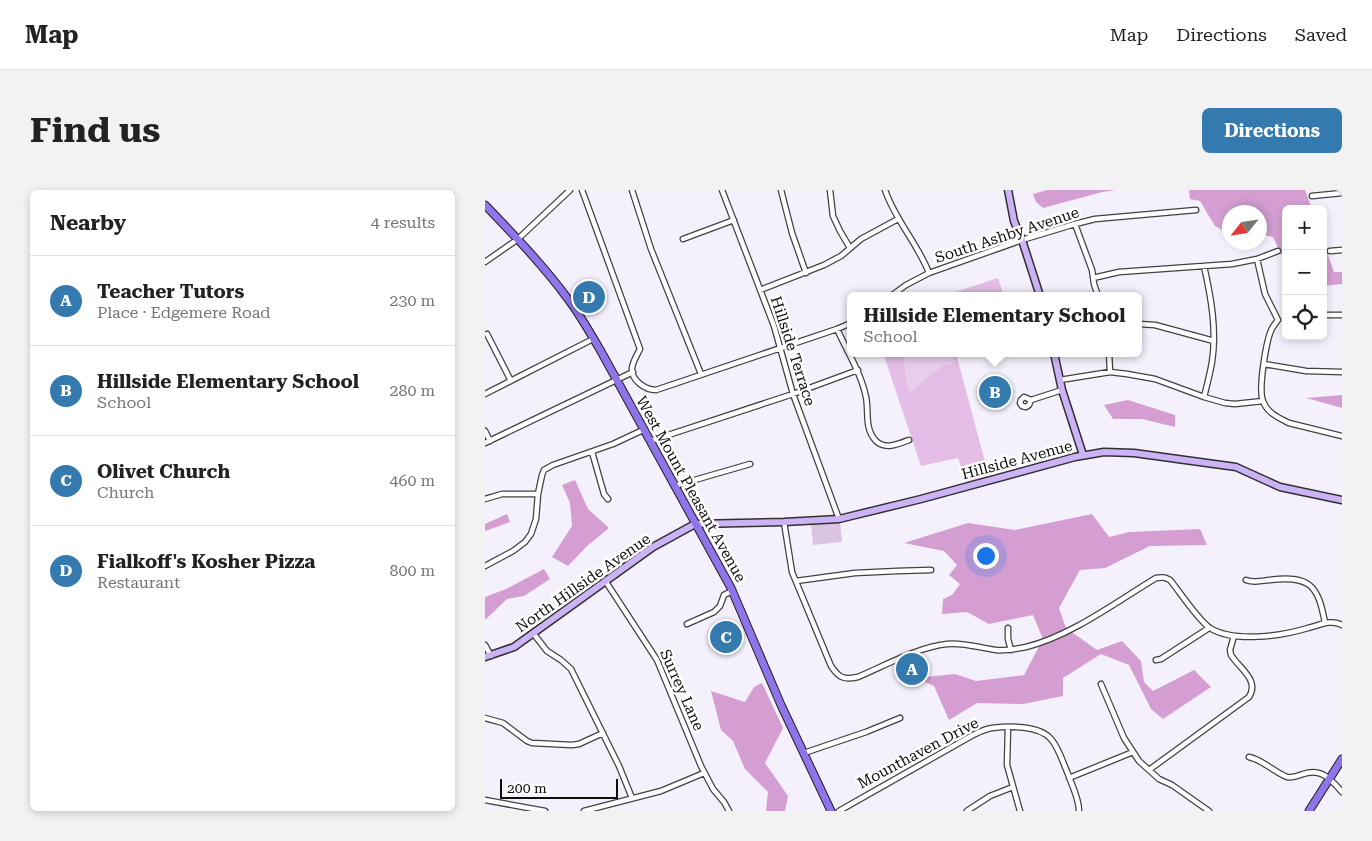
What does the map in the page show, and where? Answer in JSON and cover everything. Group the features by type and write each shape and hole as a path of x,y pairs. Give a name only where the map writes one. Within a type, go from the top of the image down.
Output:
{"main road":[{"name":"West Mount Pleasant Avenue","path":"485,206 517,239 569,300 617,380 732,591 831,811"},
{"path":"1310,810 1342,759"}],"street":[{"path":"485,262 535,224 570,190"},
{"path":"581,190 640,349 632,366 633,372 639,383 648,389 656,390 847,324"},
{"path":"632,190 651,250 701,374"},
{"name":"Hillside Terrace","path":"722,190 774,326 793,394 839,519"},
{"path":"781,190 792,233 806,273"},
{"path":"830,190 833,216 850,248"},
{"path":"885,190 891,208 924,260 929,273"},
{"path":"1008,190 1014,222 1022,240 1039,292"},
{"path":"1312,196 1342,193"},
{"name":"South Ashby Avenue","path":"896,292 929,273 1022,240 1075,224 1095,219 1196,210"},
{"path":"760,290 806,273 841,256 861,239 898,219"},
{"path":"683,238 734,220"},
{"path":"1075,224 1092,270 1096,292"},
{"path":"1330,251 1342,250"},
{"path":"1093,278 1119,272 1232,264 1257,259 1278,251"},
{"path":"1257,259 1265,294 1278,320"},
{"path":"1204,266 1214,325 1212,364 1204,397"},
{"path":"1327,315 1342,315"},
{"path":"1282,319 1274,325 1270,334 1261,386 1263,401 1270,412 1289,423 1342,436"},
{"path":"1142,324 1155,325 1214,341"},
{"path":"837,329 847,349"},
{"path":"487,334 511,381"},
{"path":"485,394 593,339"},
{"path":"851,357 858,370 867,398 869,429 875,440 891,446 909,440"},
{"path":"1055,357 1062,390 1083,455"},
{"path":"1109,357 1110,372"},
{"path":"1265,364 1306,371 1342,372"},
{"path":"650,441 793,394 858,370"},
{"path":"485,431 487,442 633,372"},
{"path":"1060,380 1110,372 1155,379 1204,397 1235,404 1263,401"},
{"path":"1031,400 1062,390"},
{"path":"485,566 513,551 525,542 531,534 536,519 542,475 548,468 613,444 643,430"},
{"path":"592,452 604,494 608,499"},
{"name":"Hillside Avenue","path":"695,524 839,519 914,501 1083,455 1104,452 1119,452 1235,467 1280,487 1342,500"},
{"path":"674,486 749,464"},
{"path":"485,499 502,494 538,494"},
{"path":"784,522 795,582 831,666 836,674 842,678 858,677 931,647 948,644 994,650 1011,650 1045,641 1073,629 1160,577 1169,580 1209,628 1234,636 1252,638 1299,631 1325,623 1336,622 1342,625"},
{"name":"North Hillside Avenue","path":"488,657 515,647 653,547 695,524"},
{"path":"795,582 855,573 931,570"},
{"path":"1246,580 1254,582 1290,578 1305,582 1319,598 1325,623"},
{"name":"Surrey Lane","path":"607,582 657,660 705,773 713,789 729,811"},
{"path":"687,624 714,612 720,606 724,595 732,591"},
{"path":"1007,628 1011,650"},
{"path":"1156,660 1161,659 1209,628"},
{"path":"533,633 547,651 571,669 619,766 632,798"},
{"path":"1149,770 1249,697 1253,689 1251,681 1231,655 1230,650 1234,636"},
{"path":"485,645 488,657"},
{"path":"1101,684 1124,738 1133,752 1159,779 1172,785 1209,811"},
{"path":"485,718 503,723 532,743 572,745 579,744 603,733"},
{"path":"804,753 866,732 900,718"},
{"path":"1007,727 1006,758 1021,811"},
{"name":"Mounthaven Drive","path":"839,811 973,735 990,728 1007,727 1034,729 1049,737 1057,747 1078,800 1079,811"},
{"path":"1069,778 1133,752"},
{"path":"1249,757 1256,758 1287,776 1296,777 1315,771 1329,778 1342,792"},
{"path":"584,811 661,791 705,773"},
{"path":"967,811 990,796 1013,787"},
{"path":"485,800 545,811"}],"shaded area":[{"path":"1047,190 1116,190 1043,208 1036,202 1033,194"},
{"path":"1189,190 1305,190 1311,205 1282,205 1282,256 1273,237 1267,236 1267,205 1222,205 1222,230 1215,226 1200,201 1190,199"},
{"path":"1327,252 1334,272 1342,272 1342,284 1327,286"},
{"path":"998,278 1003,292 955,292"},
{"path":"884,357 957,357 989,477 967,484 958,458 921,466"},
{"path":"904,357 951,357 955,361 949,366 945,364 910,392 905,378"},
{"path":"1342,395 1342,408 1306,398"},
{"path":"1128,400 1175,415 1175,427 1142,419 1113,419 1104,405"},
{"path":"575,480 588,509 609,528 587,546 568,566 552,557 572,526 570,503 562,485"},
{"path":"507,514 510,522 485,531 485,524"},
{"path":"1092,514 1109,537 1129,532 1200,529 1207,545 1150,546 1105,568 1080,570 1059,608 1066,628 1097,650 1122,641 1141,661 1144,682 1153,691 1194,670 1211,687 1163,719 1151,709 1129,665 1101,654 1063,678 1063,696 1023,704 977,703 949,720 934,686 916,678 955,674 976,681 1024,675 1043,639 1033,615 989,624 967,612 942,614 943,599 952,595 960,584 949,575 957,565 944,551 904,543 968,523 1015,530"},
{"path":"840,522 842,542 813,545 811,524"},
{"path":"544,569 550,579 524,596 507,599 485,620 485,597 506,589"},
{"path":"762,683 783,728 765,763 788,796 785,811 766,811 768,792 745,769 733,741 721,730 711,691 745,702 754,687"}],"place":[{"name":"Fialkoff's Kosher Pizza","path":"589,297"},
{"name":"Hillside Elementary School","path":"995,392"},
{"name":"Olivet Church","path":"726,637"},
{"name":"Teacher Tutors","path":"912,669"}]}
